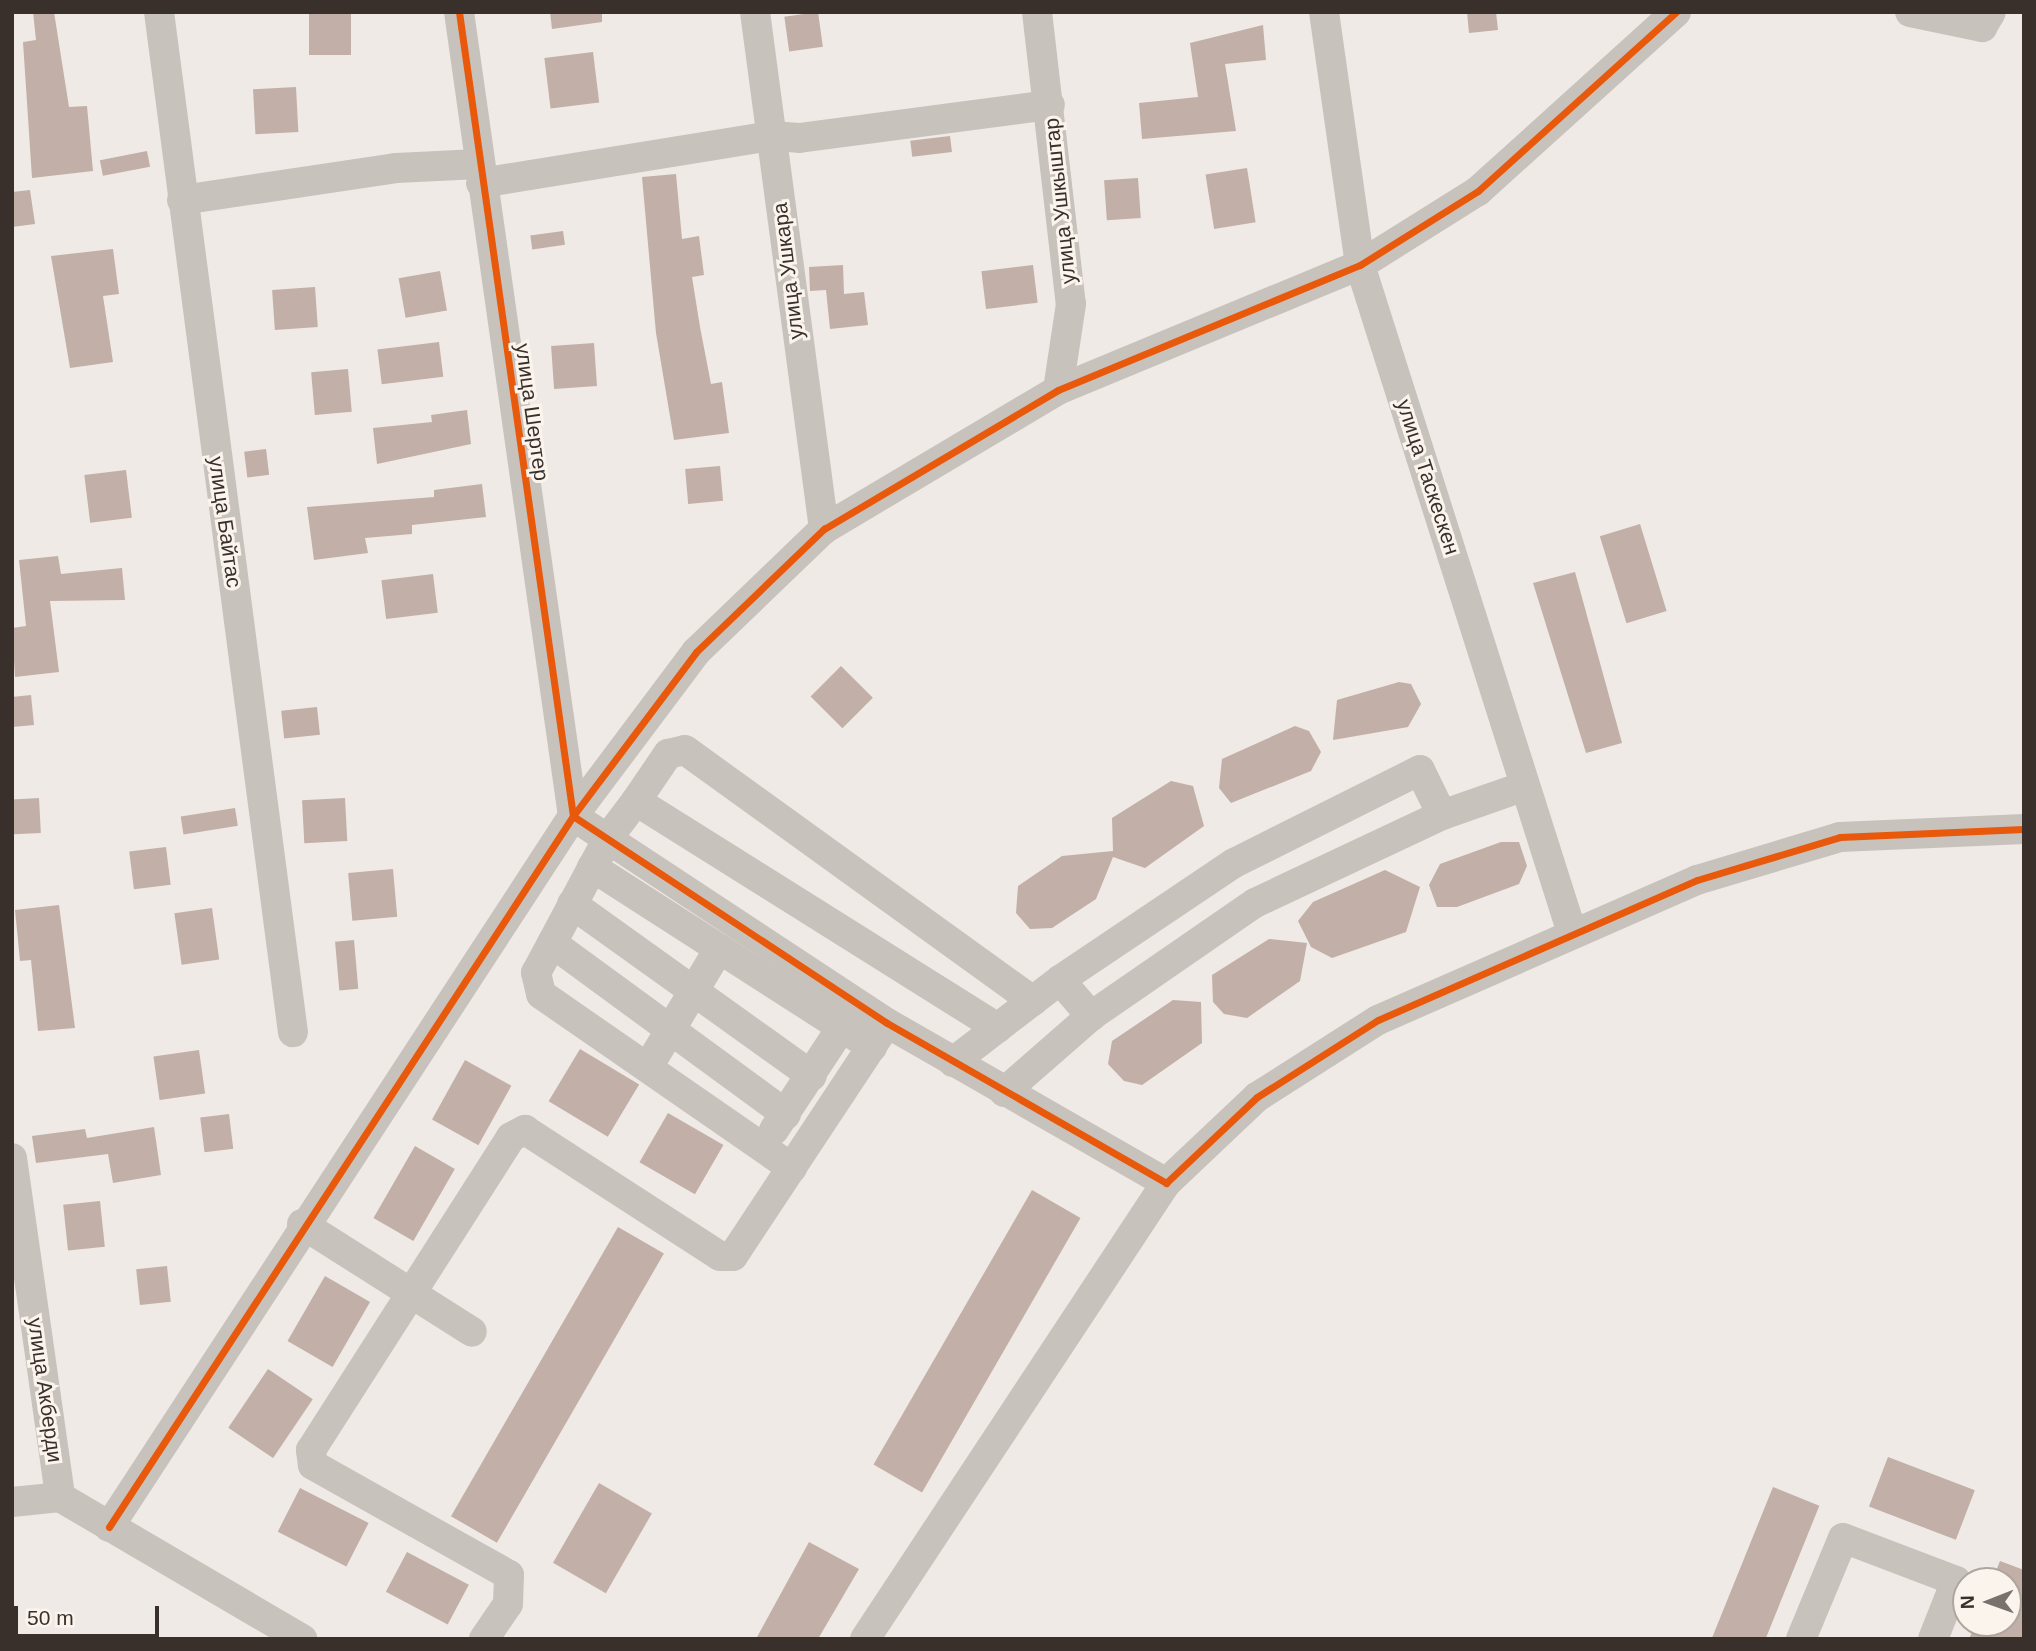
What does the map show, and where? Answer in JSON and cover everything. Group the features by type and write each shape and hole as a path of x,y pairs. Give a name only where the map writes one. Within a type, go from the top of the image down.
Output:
{"street":[{"name":"улица Байтас","path":"159,12 293,1031"},
{"name":"улица Шертер","path":"459,12 573,816"},
{"name":"улица Ушкара","path":"755,12 824,529"},
{"name":"улица Ушкыштар","path":"1037,12 1050,105 1071,304 1058,390"},
{"name":"улица Таскескен","path":"1324,12 1360,265 1499,696 1522,787 1572,933"},
{"path":"110,1527 302,1224 573,816 696,653 824,529 1058,390 1360,265 1478,191 1676,12"},
{"path":"1910,12 1982,27 1991,12"},
{"path":"182,200 396,168 480,174 772,136 799,138 1050,105"},
{"path":"792,1168 541,995 536,973 572,904 608,838 668,754 685,750 1033,1000"},
{"path":"953,1062 1060,980 1234,863 1420,770 1442,815"},
{"path":"1004,1092 1091,1016 1255,903 1442,815 1522,787"},
{"path":"636,801 998,1028"},
{"path":"573,816 608,838 880,1035"},
{"path":"865,1639 1166,1183 1257,1097 1378,1020 1697,880 1840,837 2024,829"},
{"path":"1234,863 1255,903"},
{"path":"592,867 840,1030 880,1035 953,1062 1166,1183"},
{"path":"572,904 812,1076"},
{"path":"552,943 786,1114"},
{"path":"648,1067 719,949"},
{"path":"1060,980 1091,1016"},
{"path":"761,1147 812,1076 840,1030"},
{"path":"484,1639 508,1604 509,1575 313,1465 311,1450 511,1137 525,1130 720,1256 733,1256 880,1035"},
{"name":"улица Акберди","path":"12,1158 60,1497"},
{"path":"302,1224 410,1297 472,1332"},
{"path":"12,1502 60,1497 302,1639"},
{"path":"1801,1639 1843,1538 1956,1581 1933,1639"}],"building":[{"path":"33,12 54,12 69,107 87,106 93,171 32,178 23,42 36,40"},
{"path":"309,12 351,12 351,55 309,55"},
{"path":"550,12 602,12 602,22 552,29"},
{"path":"818,12 823,47 789,51 784,17"},
{"path":"1467,12 1496,12 1498,30 1469,33"},
{"path":"1263,25 1266,60 1225,64 1236,131 1142,139 1139,103 1198,97 1190,43"},
{"path":"593,52 599,103 551,109 544,58"},
{"path":"296,87 298,132 255,134 253,89"},
{"path":"950,136 952,152 912,157 910,141"},
{"path":"147,151 150,167 103,176 100,160"},
{"path":"1247,168 1256,222 1214,229 1206,175"},
{"path":"676,174 682,239 699,236 704,275 692,277 711,384 722,382 729,433 674,440 656,333 642,177"},
{"path":"1138,178 1141,218 1107,220 1104,180"},
{"path":"30,190 35,224 12,227 12,192"},
{"path":"563,231 565,245 532,249 530,236"},
{"path":"113,249 119,294 103,296 113,362 70,368 51,256"},
{"path":"843,265 844,294 864,292 868,325 830,329 826,290 810,291 809,267"},
{"path":"1033,265 1038,303 986,309 981,271"},
{"path":"440,271 447,310 406,318 399,278"},
{"path":"315,287 318,327 275,330 272,290"},
{"path":"439,342 443,377 382,384 377,350"},
{"path":"594,343 597,386 554,389 551,346"},
{"path":"348,369 352,412 315,415 311,372"},
{"path":"467,410 471,444 377,464 373,428 432,422 431,415"},
{"path":"266,449 269,475 247,477 244,452"},
{"path":"720,466 723,501 688,504 685,469"},
{"path":"126,470 132,518 90,523 84,475"},
{"path":"482,484 486,517 412,525 412,534 365,538 368,553 314,560 307,507 434,497 434,490"},
{"path":"1640,524 1667,611 1626,623 1600,536"},
{"path":"58,556 61,574 122,568 125,600 50,601 59,672 15,677 12,628 26,626 19,560"},
{"path":"1575,572 1622,743 1586,753 1533,583"},
{"path":"433,574 438,613 386,619 381,580"},
{"path":"841,666 873,698 842,728 811,696"},
{"path":"1399,682 1411,684 1421,704 1408,727 1333,740 1337,700"},
{"path":"31,695 34,725 12,727 12,697"},
{"path":"317,707 320,735 284,739 281,711"},
{"path":"1295,726 1309,731 1321,752 1311,771 1231,803 1219,788 1222,759"},
{"path":"1171,781 1193,786 1204,826 1145,868 1113,857 1096,899 1052,928 1030,929 1016,913 1018,886 1062,856 1113,851 1112,818"},
{"path":"39,798 41,833 14,834 12,799"},
{"path":"345,798 347,841 304,843 302,800"},
{"path":"235,808 238,826 183,834 181,817"},
{"path":"1501,842 1519,842 1527,866 1519,884 1457,907 1437,907 1429,885 1440,864"},
{"path":"166,847 171,885 134,889 129,852"},
{"path":"393,869 397,917 352,921 348,873"},
{"path":"1385,870 1420,887 1406,932 1332,958 1311,947 1298,921 1313,902"},
{"path":"59,905 75,1028 38,1031 31,960 20,961 15,910"},
{"path":"212,908 219,959 182,965 174,913"},
{"path":"1269,939 1307,943 1300,981 1247,1018 1224,1014 1213,1002 1212,975"},
{"path":"354,940 358,989 339,990 335,942"},
{"path":"1173,1000 1201,1002 1202,1043 1142,1085 1124,1081 1108,1064 1112,1041"},
{"path":"580,1049 639,1085 608,1137 549,1101"},
{"path":"199,1050 205,1094 160,1100 153,1056"},
{"path":"465,1060 511,1086 478,1145 432,1119"},
{"path":"668,1113 723,1145 695,1194 640,1162"},
{"path":"229,1114 233,1149 204,1152 200,1118"},
{"path":"154,1127 161,1175 113,1183 108,1154 36,1163 32,1136 85,1129 87,1138"},
{"path":"415,1146 455,1169 413,1241 373,1218"},
{"path":"1032,1190 1080,1218 922,1493 874,1465"},
{"path":"100,1201 105,1247 68,1251 63,1205"},
{"path":"618,1227 664,1254 497,1543 451,1516"},
{"path":"167,1266 171,1302 140,1305 136,1269"},
{"path":"325,1276 370,1302 333,1367 288,1341"},
{"path":"268,1369 313,1399 273,1458 228,1428"},
{"path":"1888,1457 1975,1490 1956,1540 1869,1506"},
{"path":"599,1483 652,1514 606,1593 553,1563"},
{"path":"1773,1487 1819,1506 1766,1639 1712,1639"},
{"path":"300,1488 369,1523 346,1567 278,1532"},
{"path":"809,1542 859,1569 818,1639 756,1639"},
{"path":"407,1552 469,1585 448,1625 386,1592"},
{"path":"2000,1561 2016,1567 1998,1567"},
{"path":"2022,1569 2024,1570 2024,1639 1969,1639 2022,1637"}],"cycle path":[{"path":"459,12 573,816 887,1023 1166,1183 1257,1097 1378,1020 1697,880 1840,837 2024,829"},
{"path":"109,1527 573,816 696,652 824,529 1058,390 1360,265 1478,191 1676,12"}]}
